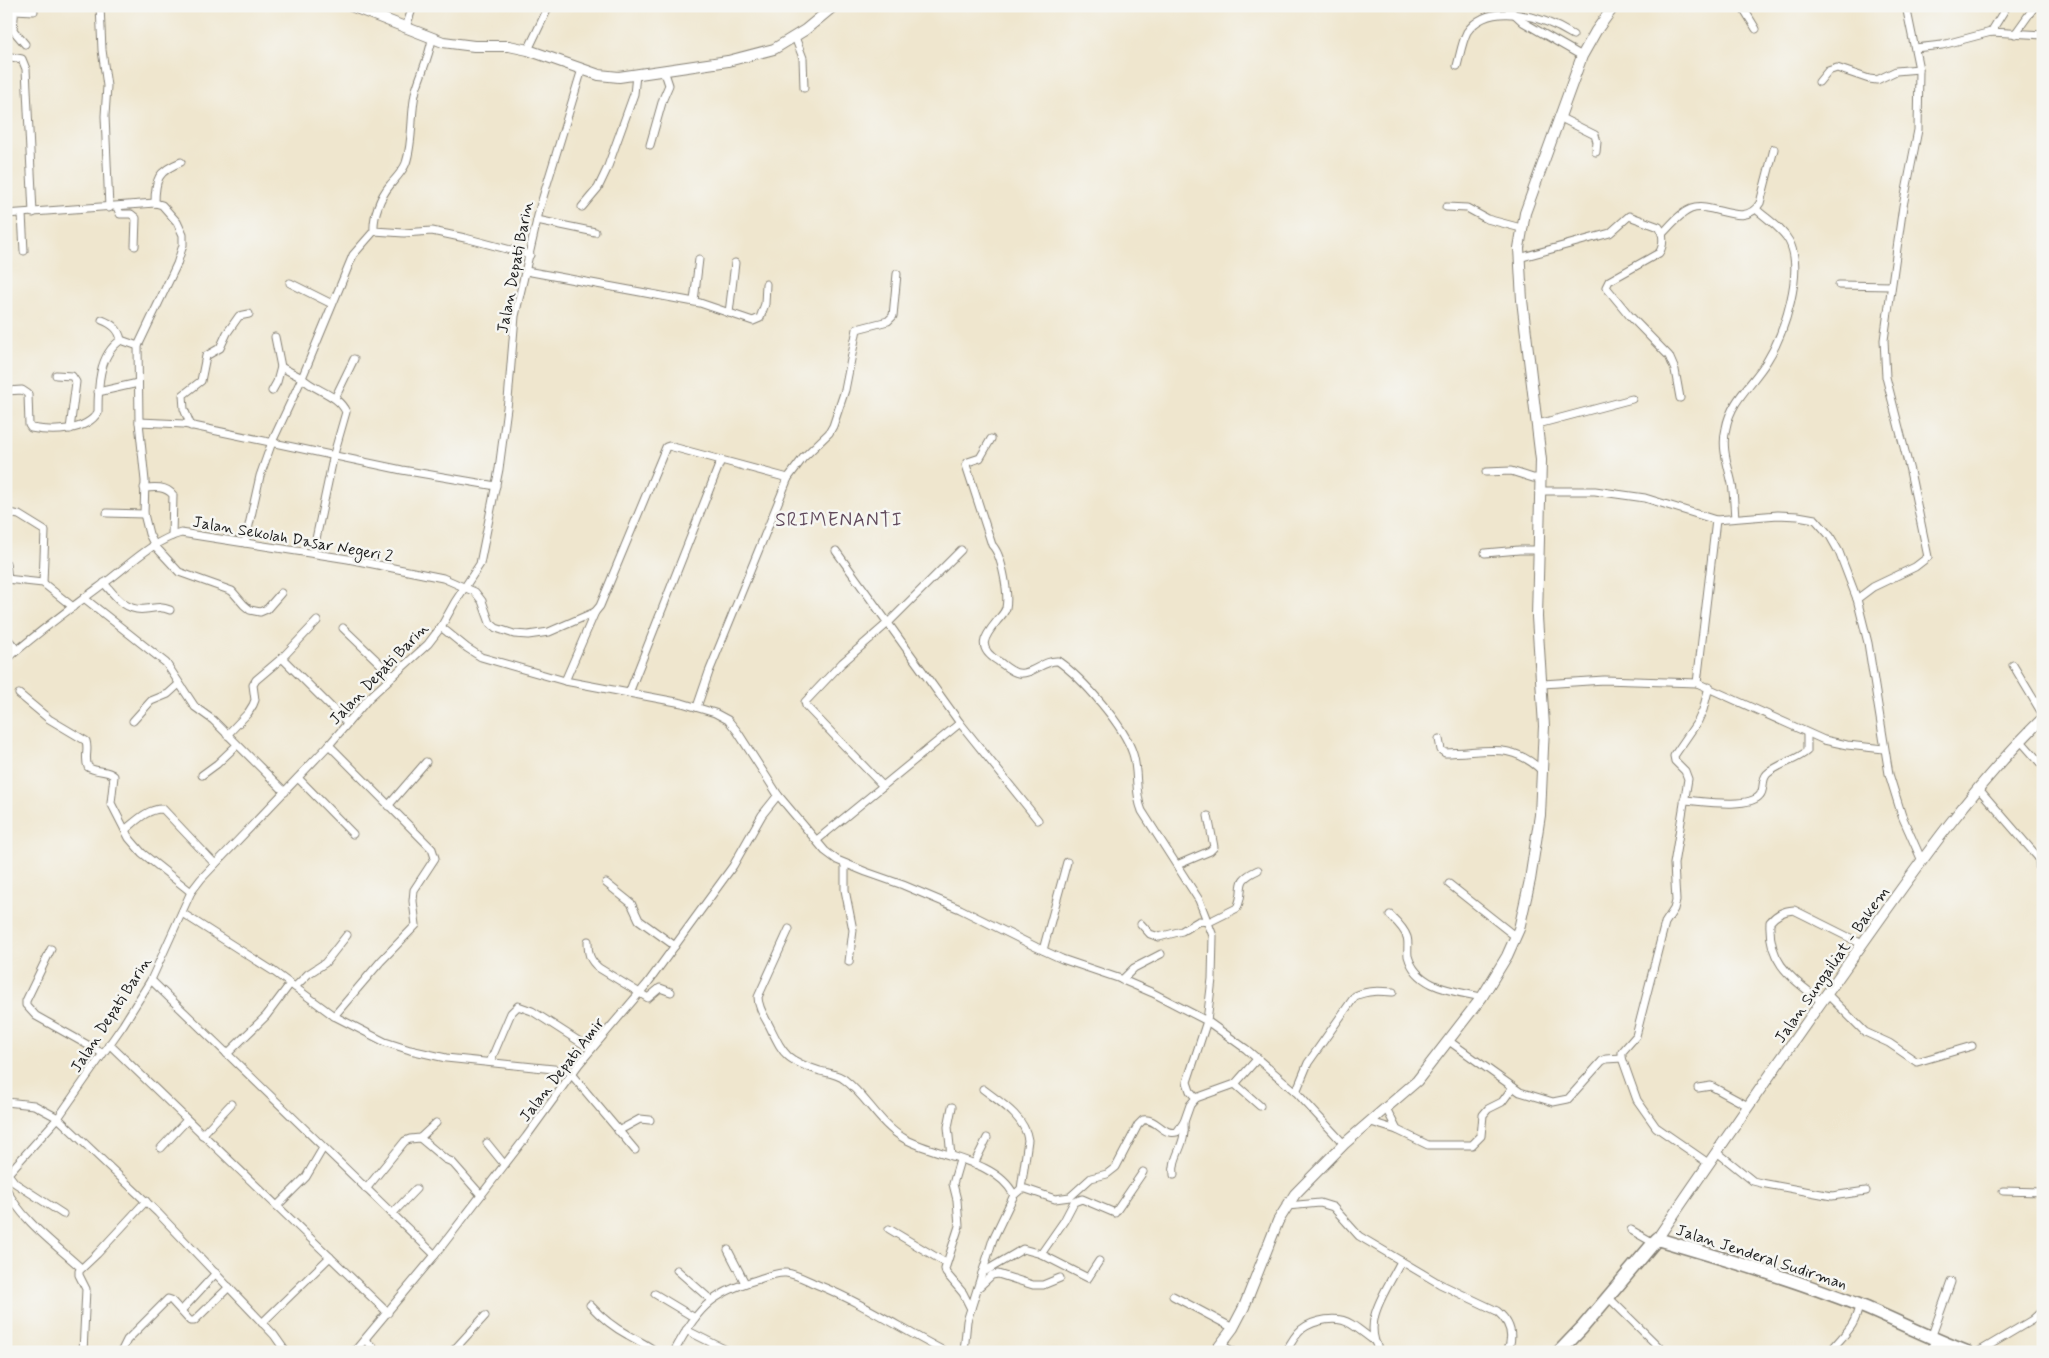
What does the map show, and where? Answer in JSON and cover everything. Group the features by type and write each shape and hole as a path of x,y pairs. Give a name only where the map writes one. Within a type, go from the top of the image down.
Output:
{"highway":[{"name":"Jalan Jenderal Sudirman","path":"1559,1352 1656,1241 1759,1269 1859,1305 1932,1343 1967,1352"}],"main road":[{"path":"351,6 443,42 474,46 509,46 528,50 599,76 618,77 728,62 774,49 795,37 834,6"},
{"path":"1218,1348 1233,1328 1244,1306 1275,1228 1295,1194 1344,1144 1417,1081 1482,997 1516,937 1530,880 1540,815 1542,771 1542,684 1537,617 1541,478 1538,424 1522,300 1519,258 1521,228 1582,56 1596,31 1614,6"},
{"name":"Jalan Sungailiat - Bakem","path":"1656,1241 1708,1163 1922,861 1978,788 2043,716"}],"street":[{"path":"100,6 102,50 107,86 105,116 109,208"},
{"path":"406,27 413,6"},
{"path":"528,50 549,6"},
{"path":"1742,6 1756,29"},
{"path":"1857,599 1873,587 1915,567 1928,557 1910,471 1886,377 1884,340 1903,206 1918,130 1919,69 1906,6"},
{"path":"1991,32 2007,6"},
{"path":"2015,34 2034,6"},
{"path":"1457,66 1466,34 1479,17 1496,7 1508,7 1540,16 1573,35"},
{"path":"1508,7 1522,22 1582,56"},
{"path":"25,44 13,30 14,8 34,11"},
{"path":"1916,48 1942,45 1991,32 2043,35"},
{"path":"795,37 804,58 804,88"},
{"path":"244,543 260,476 272,442 302,378 353,255 374,231 379,203 406,162 412,132 416,91 432,38"},
{"path":"6,56 22,59 26,69 33,213"},
{"path":"1818,82 1828,72 1837,68 1877,80 1896,71 1919,69"},
{"name":"Jalan Depati Barin","path":"7,1175 58,1118 151,980 191,892 329,745 369,698 428,644 442,627 480,564 496,486 508,400 515,316 551,167 582,70"},
{"path":"650,146 663,99 669,85 666,76 661,72"},
{"path":"582,206 598,188 607,169 634,94 636,75"},
{"path":"1560,118 1595,135 1597,142 1596,152"},
{"path":"1662,234 1692,208 1743,215 1756,209 1760,203 1774,149"},
{"path":"155,203 155,189 160,174 169,166 181,162"},
{"path":"6,214 109,208 155,203 162,205 177,222 183,235 183,245 138,346 139,422 144,514 155,546 179,572 234,592 250,610 260,612 267,609 281,593"},
{"path":"1446,206 1466,208 1487,219 1521,228"},
{"path":"117,207 120,214 131,214 136,218 135,246"},
{"path":"1735,518 1732,485 1725,458 1724,441 1726,427 1737,400 1768,360 1782,327 1795,278 1795,261 1788,239 1756,209"},
{"path":"22,214 24,251"},
{"path":"1519,258 1610,233 1629,216 1658,226 1662,234 1663,247 1660,253 1609,280 1606,287 1629,315 1670,356 1675,370 1680,398"},
{"path":"537,220 595,232"},
{"path":"374,231 404,233 432,231 530,255"},
{"path":"694,301 699,259"},
{"path":"729,313 735,263"},
{"path":"526,271 694,301 752,321 760,318 765,304 766,284"},
{"path":"697,706 788,478 803,458 830,432 833,426 845,390 857,328 888,321 893,316 897,274"},
{"path":"290,283 332,304"},
{"path":"1839,285 1891,286"},
{"path":"191,426 184,409 183,395 201,381 206,356 220,348 227,333 239,316 249,314"},
{"path":"102,320 117,329 121,340"},
{"path":"272,391 277,382 281,367 275,337"},
{"path":"121,340 138,346"},
{"path":"6,391 22,390 28,394 28,424 31,428 70,428 89,421 98,412 98,392 102,364 110,350 121,340"},
{"path":"335,398 354,359"},
{"path":"281,367 302,378 309,386 335,398 341,403 346,412 334,454 313,553"},
{"path":"56,375 72,376 75,379 70,428"},
{"path":"98,392 138,383"},
{"path":"1538,424 1632,399"},
{"path":"139,422 191,426 334,454 402,470 496,486"},
{"path":"991,439 980,458 968,462 966,465 987,533 992,546 998,553 1002,568 1006,609 987,636 984,644 986,654 1015,672 1020,673 1034,670 1048,662 1058,661 1090,691 1126,736 1135,764 1136,790 1139,804 1199,900 1213,936 1207,1020 1187,1082 1190,1091 1196,1098"},
{"path":"565,680 595,612 600,606 666,447 670,446 788,478"},
{"path":"629,693 721,460"},
{"path":"1486,472 1511,471 1533,478 1541,478"},
{"path":"144,488 159,487 173,495 172,536"},
{"path":"1541,491 1595,491 1645,498 1716,520 1778,515 1815,519 1830,536 1839,552 1857,599 1868,643 1889,774 1902,816 1922,861"},
{"path":"6,512 19,515 45,532 43,583"},
{"path":"107,513 144,514"},
{"path":"1697,683 1716,520"},
{"name":"Jalan Sekolah Dasar Negeri 2","path":"6,660 84,598 155,546 172,536 184,533 313,553 442,578 465,588"},
{"path":"883,786 806,706 805,702 842,663 889,622 960,550"},
{"path":"1485,553 1539,550"},
{"path":"836,551 960,723 1038,820"},
{"path":"6,563 7,579 43,583 73,607"},
{"path":"104,583 128,607 136,610 158,607 170,610"},
{"path":"465,588 478,595 493,626 514,634 528,635 549,632 595,612"},
{"path":"84,598 166,664 195,707 213,720 285,792"},
{"path":"227,735 253,705 255,700 254,682 282,658 317,621"},
{"path":"442,627 467,648 481,656 565,680 697,706 715,712 728,720 759,763 778,795 825,851 845,864 903,885 960,909 1062,959 1153,992 1207,1020 1258,1058 1296,1092 1344,1144"},
{"path":"343,628 393,676"},
{"path":"6,637 17,650"},
{"path":"282,658 347,722"},
{"path":"2013,665 2043,716"},
{"path":"1542,684 1604,680 1697,683 1824,740 1847,745 1884,749"},
{"path":"133,721 151,701 168,694 180,684"},
{"path":"1708,1163 1656,1127 1637,1100 1622,1058 1622,1052 1636,1036 1665,923 1674,909 1676,901 1674,864 1688,775 1675,761 1674,756 1698,721 1709,687"},
{"path":"19,694 49,719 86,741 86,760 89,768 113,774 111,803 124,830 142,853 191,892"},
{"path":"817,840 960,723"},
{"path":"1684,800 1734,803 1758,798 1767,774 1807,751 1807,734"},
{"path":"1439,739 1441,750 1445,753 1514,752 1527,758 1542,771"},
{"path":"2020,740 2043,766"},
{"path":"202,775 237,745"},
{"path":"329,745 432,849 435,858 414,890 415,926 381,961 334,1016"},
{"path":"388,806 426,762"},
{"path":"298,778 353,834"},
{"path":"1978,788 2041,860 2040,881 2043,895"},
{"name":"Jalan Depati Amir","path":"354,1352 435,1255 526,1137 572,1072 640,993 733,866 762,815 778,795"},
{"path":"124,830 148,813 163,808 216,864"},
{"path":"1177,865 1212,849 1214,844 1208,816"},
{"path":"1044,950 1067,862"},
{"path":"845,864 845,890 853,930 850,962"},
{"path":"1141,924 1150,934 1159,937 1182,930 1199,921 1209,922 1236,908 1242,894 1241,882 1245,876 1258,870"},
{"path":"606,883 630,903 639,920 675,946"},
{"path":"1448,884 1516,937"},
{"path":"1862,944 1794,910 1785,911 1777,915 1770,922 1773,949 1778,963 1865,1032 1889,1043 1917,1062 1972,1046"},
{"path":"182,913 236,947 334,1016 385,1042 446,1058 572,1072 635,1150"},
{"path":"1390,915 1407,936 1409,958 1413,967 1423,979 1438,986 1482,997"},
{"path":"790,929 758,996 758,1005 780,1048 791,1059 846,1080 889,1126 903,1138 996,1174 1004,1180 1014,1195"},
{"path":"227,1054 266,1016 292,986 325,963 347,936"},
{"path":"588,941 588,955 593,963 640,993 649,998 660,988 671,992"},
{"path":"50,949 26,1001 26,1005 36,1016 102,1053"},
{"path":"1122,980 1134,968 1161,954"},
{"path":"151,980 435,1255"},
{"path":"1296,1092 1308,1063 1355,996 1363,992 1393,992"},
{"path":"490,1062 511,1013 518,1006 532,1011 591,1049"},
{"path":"1449,1041 1513,1087 1524,1093 1553,1102 1568,1099 1602,1061 1622,1058"},
{"path":"109,1044 388,1312"},
{"path":"964,1352 967,1322 982,1273 993,1239 1014,1195 1021,1190 1029,1189 1056,1199 1066,1199 1092,1178 1112,1172 1138,1125 1144,1120 1149,1120 1169,1133 1177,1132 1184,1122 1190,1105 1196,1098 1235,1084 1258,1058"},
{"path":"1235,1084 1260,1106"},
{"path":"1698,1088 1711,1086 1748,1106"},
{"path":"1371,1122 1397,1130 1428,1145 1472,1145 1481,1136 1483,1114 1491,1107 1502,1102 1513,1087"},
{"path":"983,1089 1007,1108 1027,1132 1028,1140 1021,1190"},
{"path":"6,1102 34,1105 58,1118 146,1201 274,1335 286,1352"},
{"path":"202,1135 231,1104"},
{"path":"951,1156 948,1127 952,1106"},
{"path":"1386,1108 1397,1130"},
{"path":"618,1131 640,1119 650,1120"},
{"path":"161,1148 187,1120"},
{"path":"420,1138 436,1122"},
{"path":"1174,1174 1174,1162 1184,1141 1184,1122"},
{"path":"366,1189 405,1142 410,1138 420,1138 444,1158 452,1162 481,1195"},
{"path":"974,1164 987,1138"},
{"path":"487,1143 504,1164"},
{"path":"277,1206 306,1177 323,1148"},
{"path":"1716,1152 1753,1181 1767,1185 1832,1196 1866,1191"},
{"path":"960,1160 952,1184 957,1200 959,1226 946,1263 946,1273 963,1293 971,1309"},
{"path":"1041,1254 1064,1221 1074,1202 1082,1199 1115,1213 1143,1172"},
{"path":"7,1175 15,1183 63,1214"},
{"path":"6,1184 15,1183"},
{"path":"6,1188 10,1197 37,1229 81,1268"},
{"path":"392,1214 416,1188"},
{"path":"2004,1191 2043,1192"},
{"path":"82,1352 86,1295 85,1285 79,1275 81,1268 97,1254 146,1201"},
{"path":"1287,1206 1320,1203 1333,1207 1354,1233 1440,1284 1497,1311 1504,1317 1512,1333 1512,1339 1507,1352"},
{"path":"889,1229 946,1263"},
{"path":"1631,1230 1656,1241"},
{"path":"982,1273 1018,1250 1028,1249 1041,1254 1088,1278 1098,1261"},
{"path":"728,1250 745,1283"},
{"path":"262,1323 330,1257"},
{"path":"1373,1340 1374,1316 1401,1261"},
{"path":"677,1270 711,1300"},
{"path":"181,1311 216,1273"},
{"path":"674,1352 694,1318 711,1300 745,1283 783,1273 793,1274 843,1295 946,1352"},
{"path":"978,1288 992,1275 998,1274 1032,1285 1044,1285 1060,1278"},
{"path":"1932,1343 1951,1282"},
{"path":"121,1352 127,1340 168,1299 172,1300 190,1321 194,1321 229,1288"},
{"path":"655,1294 694,1318"},
{"path":"1173,1296 1233,1328"},
{"path":"1608,1297 1664,1352"},
{"path":"590,1305 603,1319 627,1335 644,1342 656,1352"},
{"path":"1830,1352 1853,1325 1857,1318 1859,1305"},
{"path":"1978,1352 2032,1320 2043,1310"},
{"path":"452,1352 485,1316"},
{"path":"1286,1352 1292,1340 1301,1330 1313,1322 1328,1319 1351,1323 1373,1340 1380,1352"},
{"path":"686,1330 730,1352"},
{"path":"364,1340 378,1352"},
{"path":"1218,1348 1234,1352"}],"district":[{"name":"SRIMENANTI","path":"839,519"}]}
